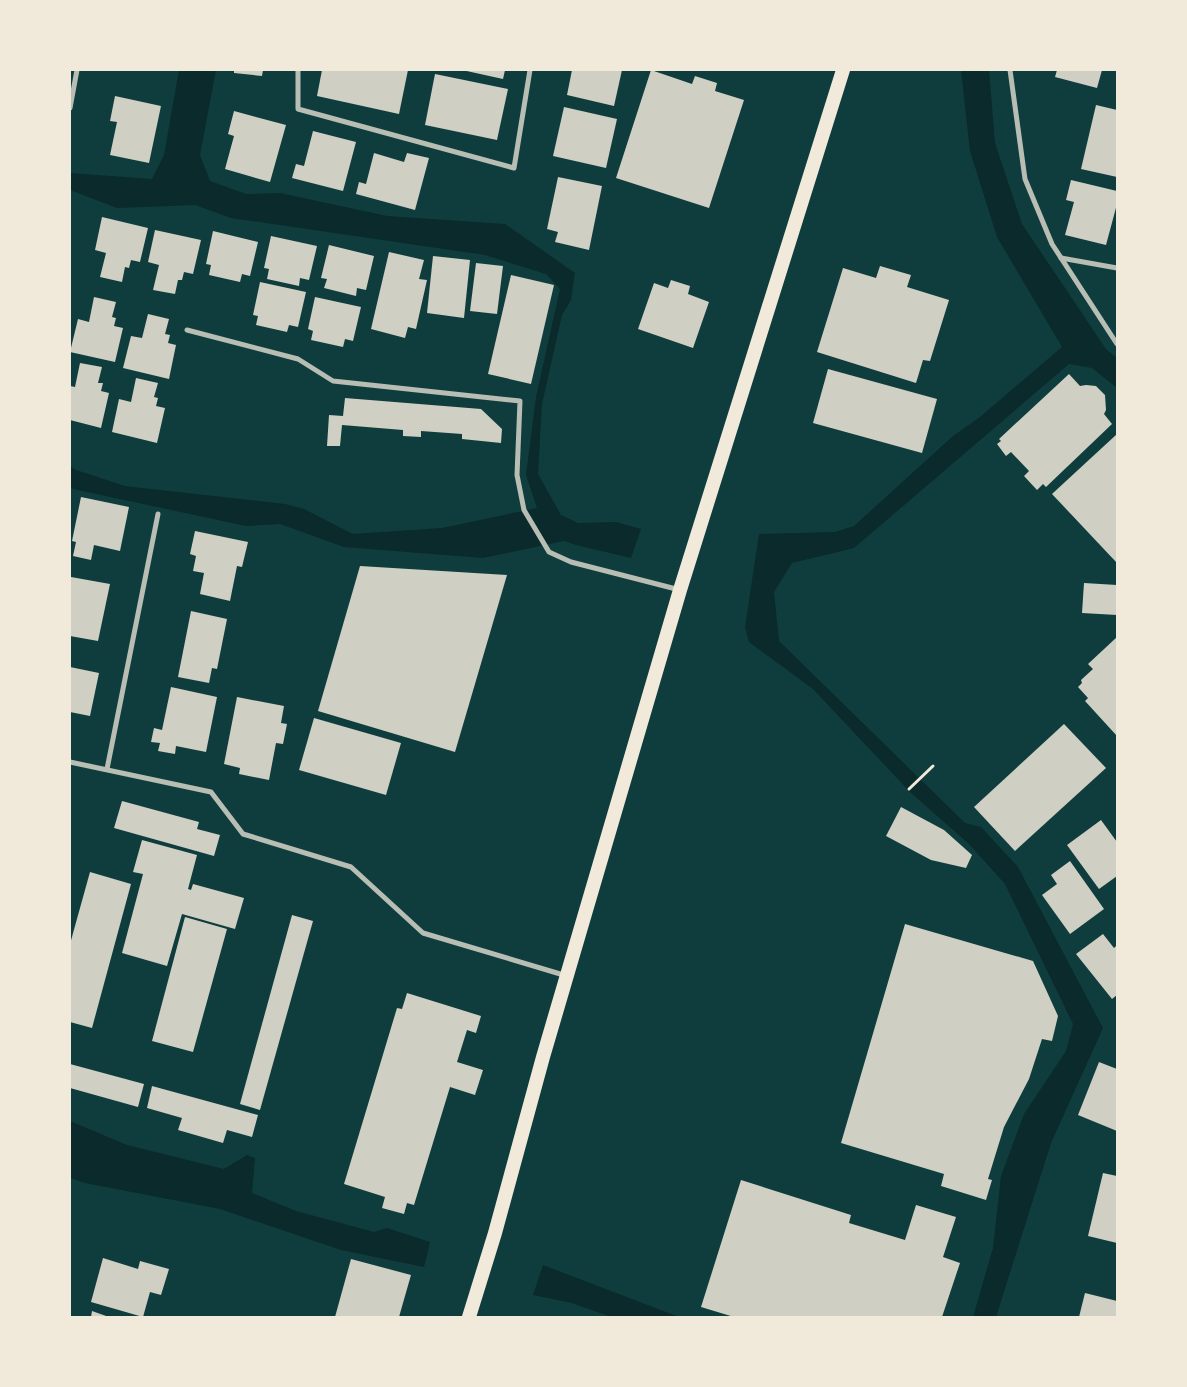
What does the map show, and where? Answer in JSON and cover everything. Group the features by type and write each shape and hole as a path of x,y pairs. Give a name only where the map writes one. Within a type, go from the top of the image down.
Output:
{"highway":[{"path":"469,1317 495,1233 541,1066 680,590 843,70"}],"street":[{"path":"70,108 77,70"},
{"path":"298,70 298,108 514,168 530,70"},
{"path":"1010,70 1025,179 1052,244 1117,344"},
{"path":"1061,258 1117,268"},
{"path":"187,330 298,359 333,381 520,401 517,475 524,510 549,552 571,562 680,590"},
{"path":"107,769 158,514"},
{"path":"70,762 211,792 243,834 351,867 423,933 567,976"}],"path":[{"path":"909,789 933,766"}],"water":[{"path":"179,70 216,70 200,155 210,181 246,194 280,193 387,216 505,224 575,273 571,300 562,315 542,404 538,474 561,515 578,523 616,522 641,529 631,558 564,541 483,558 344,547 280,524 246,526 73,489 70,486 70,466 76,470 125,486 285,504 304,509 353,534 442,528 537,508 526,475 536,397 560,289 546,274 485,255 231,218 195,205 117,208 70,190 70,173 152,179 164,155"},
{"path":"961,70 989,70 995,143 1022,224 1106,349 1117,358 1117,388 1092,368 1069,364 854,548 792,563 774,592 779,641 965,823 981,827 1018,867 1103,1028 1051,1143 996,1317 973,1317 993,1248 1001,1176 1024,1114 1066,1051 1073,1024 1005,884 969,844 910,792 813,689 749,642 745,627 759,534 835,532 854,526 953,436 980,417 1062,347 997,237 970,151"},
{"path":"70,1121 127,1145 224,1169 247,1155 255,1158 252,1193 296,1211 374,1232 387,1228 430,1242 424,1267 341,1250 220,1209 85,1183 70,1178"},
{"path":"543,1265 679,1317 611,1317 572,1303 533,1295"}],"building":[{"path":"234,70 263,70 262,76 234,73"},
{"path":"322,70 408,70 399,114 317,96"},
{"path":"462,70 505,70 503,79"},
{"path":"572,70 622,70 614,106 567,95"},
{"path":"651,70 692,84 695,76 717,83 715,91 744,100 709,208 616,178"},
{"path":"1057,70 1102,70 1097,88 1055,77"},
{"path":"435,74 508,89 497,140 425,125"},
{"path":"115,96 161,106 149,163 110,155 117,122 110,121"},
{"path":"1096,105 1117,110 1117,177 1081,169"},
{"path":"564,107 617,119 606,168 553,156"},
{"path":"234,111 286,125 270,182 225,169 234,136 228,134"},
{"path":"313,131 356,142 343,191 292,178 296,164 304,166"},
{"path":"374,153 404,162 407,153 429,158 415,210 356,194 359,182 366,184"},
{"path":"558,177 602,186 589,250 555,242 558,232 547,229"},
{"path":"1071,180 1117,191 1117,204 1106,245 1065,235 1074,202 1066,200"},
{"path":"102,217 148,228 140,262 131,260 129,268 125,267 122,282 100,277 106,253 95,250"},
{"path":"155,230 201,240 193,274 184,272 182,280 178,280 175,294 153,290 159,265 148,262"},
{"path":"213,231 258,242 250,276 242,274 240,282 209,275 211,265 206,264"},
{"path":"271,236 317,246 309,280 300,278 299,286 267,279 269,269 264,268"},
{"path":"329,245 374,256 366,290 357,288 356,296 324,288 327,279 321,278"},
{"path":"389,252 424,260 419,279 427,280 416,329 408,327 405,338 371,329"},
{"path":"433,256 470,260 464,318 427,313"},
{"path":"476,263 503,266 497,314 470,311"},
{"path":"880,266 911,275 907,287 949,300 930,361 923,360 916,383 817,352 843,268 876,278"},
{"path":"511,275 554,285 531,384 488,374"},
{"path":"671,280 690,286 688,294 709,302 693,348 638,329 654,283 668,288"},
{"path":"260,282 306,292 298,327 289,325 287,332 256,325 258,316 253,315"},
{"path":"94,297 116,302 112,317 116,318 114,326 123,328 115,362 70,352 78,319 89,322"},
{"path":"315,297 361,307 353,341 345,339 343,347 311,340 313,331 308,329"},
{"path":"148,314 169,319 165,334 170,335 168,343 176,345 169,379 123,368 131,336 142,338"},
{"path":"80,363 102,367 98,383 103,383 101,391 109,393 101,428 70,420 70,386 75,387"},
{"path":"828,369 937,399 922,453 813,423"},
{"path":"1069,374 1080,386 1096,386 1105,395 1106,410 1104,414 1112,424 1046,487 1043,484 1037,490 1024,476 1029,471 1011,452 1006,456 997,444 1001,441 999,439"},
{"path":"136,378 158,383 154,397 158,398 156,406 165,408 157,443 112,432 119,399 131,402"},
{"path":"345,398 481,409 502,429 501,443 462,439 462,434 421,431 421,437 403,436 403,430 342,425 340,446 327,446 329,415 343,416"},
{"path":"1117,434 1117,563 1052,494"},
{"path":"81,497 129,507 120,551 94,545 91,560 73,556 76,542 72,541"},
{"path":"195,531 248,542 242,567 237,566 230,601 200,594 204,573 193,571 196,556 190,554"},
{"path":"360,566 507,575 455,752 318,711"},
{"path":"71,577 110,584 98,641 70,636"},
{"path":"1084,583 1117,585 1117,615 1082,613"},
{"path":"191,611 227,619 217,669 212,668 209,683 178,677"},
{"path":"1117,637 1117,736 1085,701 1088,698 1078,687 1082,683 1081,680 1093,669 1088,664"},
{"path":"70,667 99,673 90,716 70,712"},
{"path":"171,687 217,697 206,752 176,746 175,754 158,751 160,743 151,742 154,728 162,730"},
{"path":"237,697 284,706 281,723 287,724 283,744 276,743 269,780 239,774 240,768 224,764"},
{"path":"314,718 401,743 386,795 299,770"},
{"path":"1064,724 1106,768 1015,851 974,807"},
{"path":"122,801 199,822 197,829 220,835 214,856 114,828"},
{"path":"901,807 944,830 972,855 966,868 931,860 886,836"},
{"path":"1101,820 1117,842 1117,876 1099,889 1067,845"},
{"path":"142,840 197,855 188,889 191,890 193,884 244,898 235,929 182,914 167,966 122,953 143,874 133,872"},
{"path":"1070,861 1104,909 1070,934 1042,895 1057,884 1051,875"},
{"path":"90,872 131,884 92,1028 70,1022 70,944"},
{"path":"292,915 313,921 260,1110 240,1104"},
{"path":"185,917 227,929 193,1052 152,1041"},
{"path":"905,924 1033,961 1058,1016 1052,1041 1042,1039 1029,1079 1004,1127 988,1179 992,1180 986,1200 941,1186 944,1174 841,1143"},
{"path":"1103,934 1114,948 1117,945 1117,995 1112,999 1076,954"},
{"path":"407,993 481,1016 476,1033 467,1030 457,1062 483,1070 475,1095 450,1087 414,1205 407,1203 404,1214 382,1208 385,1197 344,1184 397,1008 402,1009"},
{"path":"1099,1062 1117,1069 1117,1131 1078,1115"},
{"path":"70,1064 144,1084 138,1107 70,1088"},
{"path":"152,1086 258,1115 252,1137 227,1130 223,1143 178,1130 182,1118 147,1108"},
{"path":"1103,1173 1117,1176 1117,1243 1088,1236"},
{"path":"741,1180 851,1215 849,1223 905,1240 916,1205 956,1217 943,1257 960,1263 942,1317 734,1317 701,1307"},
{"path":"103,1258 138,1269 140,1261 169,1269 161,1295 150,1292 143,1317 91,1302"},
{"path":"351,1259 411,1275 399,1317 335,1317"},
{"path":"1085,1293 1117,1301 1117,1317 1079,1317"},
{"path":"92,1311 109,1317 91,1317"}]}
